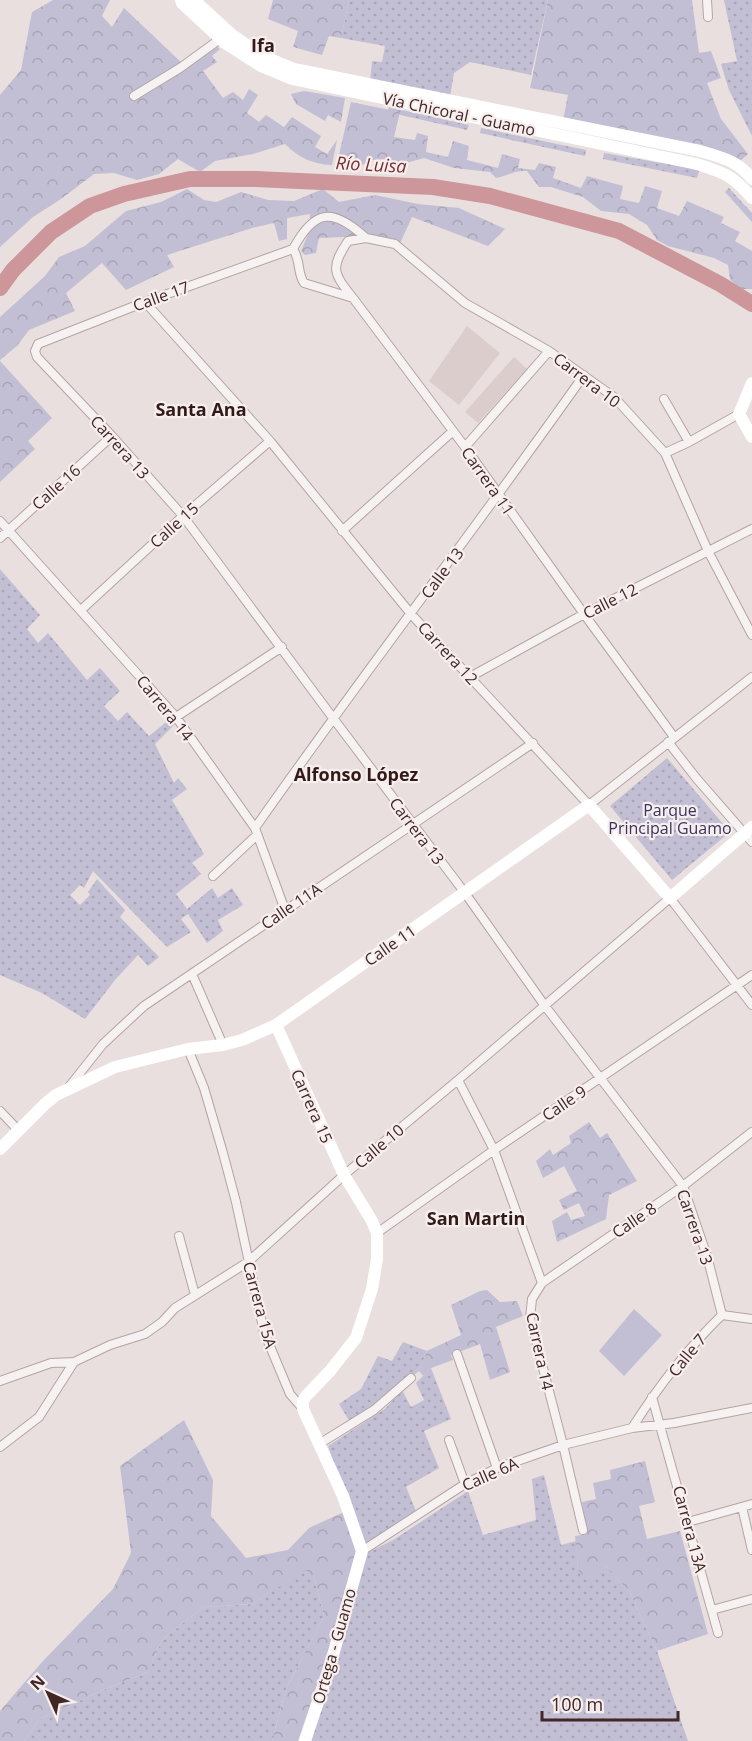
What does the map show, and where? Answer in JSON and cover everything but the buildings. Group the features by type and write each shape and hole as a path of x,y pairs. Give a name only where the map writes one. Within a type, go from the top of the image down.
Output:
{"street":[{"name":"Vía Chicoral - Guamo","path":"181,0 261,66 292,79 319,79 591,135 722,157 744,168 752,179"},
{"name":"Vía Chicoral - Guamo","path":"194,0 226,39"},
{"path":"707,0 708,17"},
{"path":"134,96 226,39"},
{"name":"Vía Chicoral - Guamo","path":"591,135 716,170 736,180 752,198"},
{"path":"353,297 304,283 301,279 299,259 293,249 301,234 322,216 336,218 354,227 366,238"},
{"name":"Carrera 10","path":"366,238 395,244 465,303 549,351 614,396 665,453 708,551 752,635"},
{"name":"Carrera 11","path":"366,238 348,241 337,258 336,277 465,447 584,614 697,779 750,834"},
{"name":"Calle 17","path":"35,351 38,344 145,302 293,249"},
{"name":"Carrera 12","path":"145,302 270,441 411,614 533,743 670,898 752,1005"},
{"name":"Carrera 13","path":"35,351 37,357 112,436 183,516 465,893 545,1006 683,1186 722,1315"},
{"path":"465,447 549,351"},
{"name":"Calle 13","path":"213,876 256,832 333,718 499,496 584,375"},
{"path":"665,453 739,414 752,383"},
{"path":"664,399 689,442"},
{"path":"739,414 752,437"},
{"path":"342,531 453,431"},
{"name":"Calle 16","path":"0,538 112,436"},
{"name":"Calle 15","path":"81,610 183,516 270,441"},
{"path":"0,521 9,530"},
{"name":"Calle 12","path":"470,677 584,614 752,529"},
{"name":"Carrera 14","path":"9,530 176,717 256,832 285,910"},
{"path":"176,717 282,647"},
{"name":"Calle 11","path":"0,1149 45,1104 67,1089 115,1067 188,1049 223,1045 242,1040 276,1025 589,805 752,677"},
{"name":"Calle 11A","path":"67,1089 103,1044 144,1005 533,743"},
{"name":"Calle 10","path":"0,1381 51,1364 74,1362 110,1345 145,1334 162,1322 175,1308 248,1262 344,1175 670,898 750,834"},
{"path":"192,974 223,1045"},
{"name":"Calle 9","path":"378,1233 494,1150 752,975"},
{"name":"Carrera 15","path":"276,1025 344,1175 378,1233"},
{"name":"Carrera 15A","path":"188,1049 204,1088 236,1202 264,1332 291,1394 303,1409 320,1444 343,1496 362,1551"},
{"path":"458,1080 494,1150 542,1283"},
{"path":"0,1111 19,1131"},
{"name":"Calle 8","path":"542,1283 683,1186 752,1132"},
{"path":"303,1409 306,1396 330,1371 356,1338 372,1289 378,1233"},
{"path":"179,1236 195,1295"},
{"name":"Carrera 14","path":"542,1283 532,1299 530,1318 583,1530"},
{"path":"722,1315 752,1319"},
{"name":"Calle 7","path":"652,1397 704,1333 722,1315"},
{"path":"457,1354 497,1468"},
{"path":"2,1441 39,1417 74,1362"},
{"path":"320,1444 374,1410 411,1378"},
{"path":"652,1397 661,1425"},
{"path":"633,1428 652,1397"},
{"name":"Calle 6A","path":"362,1551 465,1484 497,1468 563,1445 633,1428 752,1408"},
{"name":"Carrera 13A","path":"661,1425 718,1633"},
{"path":"449,1440 465,1484"},
{"path":"688,1522 752,1504"},
{"path":"742,1507 752,1550"},
{"name":"Ortega - Guamo","path":"305,1741 330,1666 362,1551"},
{"path":"712,1610 752,1599"}],"shaded area":[{"path":"467,326 500,353 459,405 429,381"},
{"path":"514,357 527,369 478,423 465,412"}],"green space":[{"path":"53,0 110,0 102,16 112,27 124,8 184,65 211,42 220,49 212,56 217,62 203,71 223,98 233,92 243,100 249,89 258,95 247,113 259,122 266,115 284,127 292,117 321,136 315,147 327,154 337,140 332,165 306,159 285,144 253,154 215,161 200,172 178,159 159,174 137,180 114,173 94,174 33,217 0,247 0,95 21,70 32,12"},
{"path":"273,0 349,0 341,38 329,36 322,55 293,47 298,31 268,19"},
{"path":"349,0 548,0 531,75 470,62 454,73 450,97 370,82 372,61 382,62 385,46 341,38"},
{"path":"548,0 692,0 699,53 711,51 721,78 707,83 721,119 748,154 740,161 563,120 568,95 530,88"},
{"path":"724,0 752,0 752,136 729,90 721,64 737,61"},
{"path":"304,91 345,98 341,122 328,115 325,121 296,104 291,94"},
{"path":"351,102 400,112 394,137 415,140 417,133 428,136 426,152 448,157 453,141 469,146 467,160 498,168 502,154 520,159 518,168 535,170 539,163 556,167 553,178 581,188 587,176 623,186 620,199 639,203 645,186 662,191 657,208 679,216 687,201 724,217 721,223 740,232 735,241 752,251 752,289 739,289 730,279 728,265 714,258 668,246 657,240 647,225 629,214 601,211 583,197 551,187 539,187 527,171 518,171 496,178 490,172 454,168 424,158 403,164 385,159 371,160 357,168 336,168"},
{"path":"389,107 469,125 467,130 387,112"},
{"path":"481,128 586,150 585,156 480,133"},
{"path":"604,153 699,171 697,178 603,159"},
{"path":"729,188 752,213 752,222 725,192"},
{"path":"187,189 204,200 216,202 241,192 268,200 294,201 323,189 339,202 375,195 418,204 459,208 505,229 488,246 412,217 398,248 344,237 319,238 316,253 305,255 301,251 309,232 310,214 287,218 287,239 279,241 274,223 167,255 174,267 126,290 102,263 66,293 75,311 29,330 17,346 0,360 0,317 45,276 59,257 85,246 126,211 161,202"},
{"path":"0,361 52,418 28,441 35,449 0,482"},
{"path":"0,569 40,615 27,629 38,643 48,633 87,680 100,668 120,691 104,706 118,721 127,712 149,736 170,719 175,724 155,744 174,783 178,778 187,789 172,800 204,854 192,863 201,874 176,894 187,909 212,888 218,898 232,888 243,905 218,920 223,931 207,943 188,914 181,919 191,932 167,947 93,871 84,888 80,885 70,895 80,905 90,895 88,892 97,879 125,910 120,917 159,957 148,966 138,955 85,1019 42,993 0,975"},
{"name":"Parque Principal Guamo","path":"667,758 730,832 672,880 610,806"},
{"path":"589,1122 600,1138 607,1133 637,1181 609,1195 606,1219 557,1242 552,1221 567,1212 571,1220 585,1216 579,1203 564,1210 559,1200 577,1191 564,1166 543,1178 536,1161 550,1149 553,1155 571,1143 569,1136"},
{"path":"487,1290 500,1302 517,1301 523,1316 496,1327 510,1372 490,1380 480,1344 451,1355 453,1360 431,1368 423,1376 419,1371 427,1351 461,1335 451,1305"},
{"path":"634,1309 662,1335 624,1376 599,1351"},
{"path":"403,1342 427,1351 419,1371 350,1422 339,1404 361,1389 378,1356 392,1361"},
{"path":"431,1368 451,1419 424,1431 439,1468 406,1487 416,1511 363,1546 328,1446 386,1408 402,1390 411,1407 424,1400 416,1383"},
{"path":"184,1420 213,1480 211,1516 246,1558 288,1550 309,1528 344,1512 356,1552 331,1643 298,1741 272,1741 286,1689 324,1616 314,1577 306,1570 252,1604 203,1607 162,1640 148,1672 40,1719 24,1741 0,1741 0,1711 42,1662 113,1589 131,1553 120,1466"},
{"path":"645,1461 655,1502 639,1506 647,1539 680,1531 708,1634 657,1651 629,1591 605,1566 591,1584 578,1570 575,1536 587,1534 582,1502 596,1499 593,1483 611,1479 610,1470"},
{"path":"544,1475 561,1545 576,1541 578,1570 605,1566 629,1591 657,1651 688,1741 308,1741 365,1554 393,1540 468,1491 483,1535 536,1520 532,1479"},
{"path":"306,1569 314,1577 324,1616 286,1689 272,1741 24,1741 40,1719 148,1672 162,1640 203,1607 252,1604"}],"waterway":[{"name":"Río Luisa","path":"0,288 13,270 51,232 90,206 124,194 190,179 255,179 433,187 490,196 619,231 720,284 752,304"}],"district":[{"name":"Ifa","path":"263,46"},
{"name":"Santa Ana","path":"201,410"},
{"name":"Alfonso López","path":"356,775"},
{"name":"San Martin","path":"476,1219"}]}
